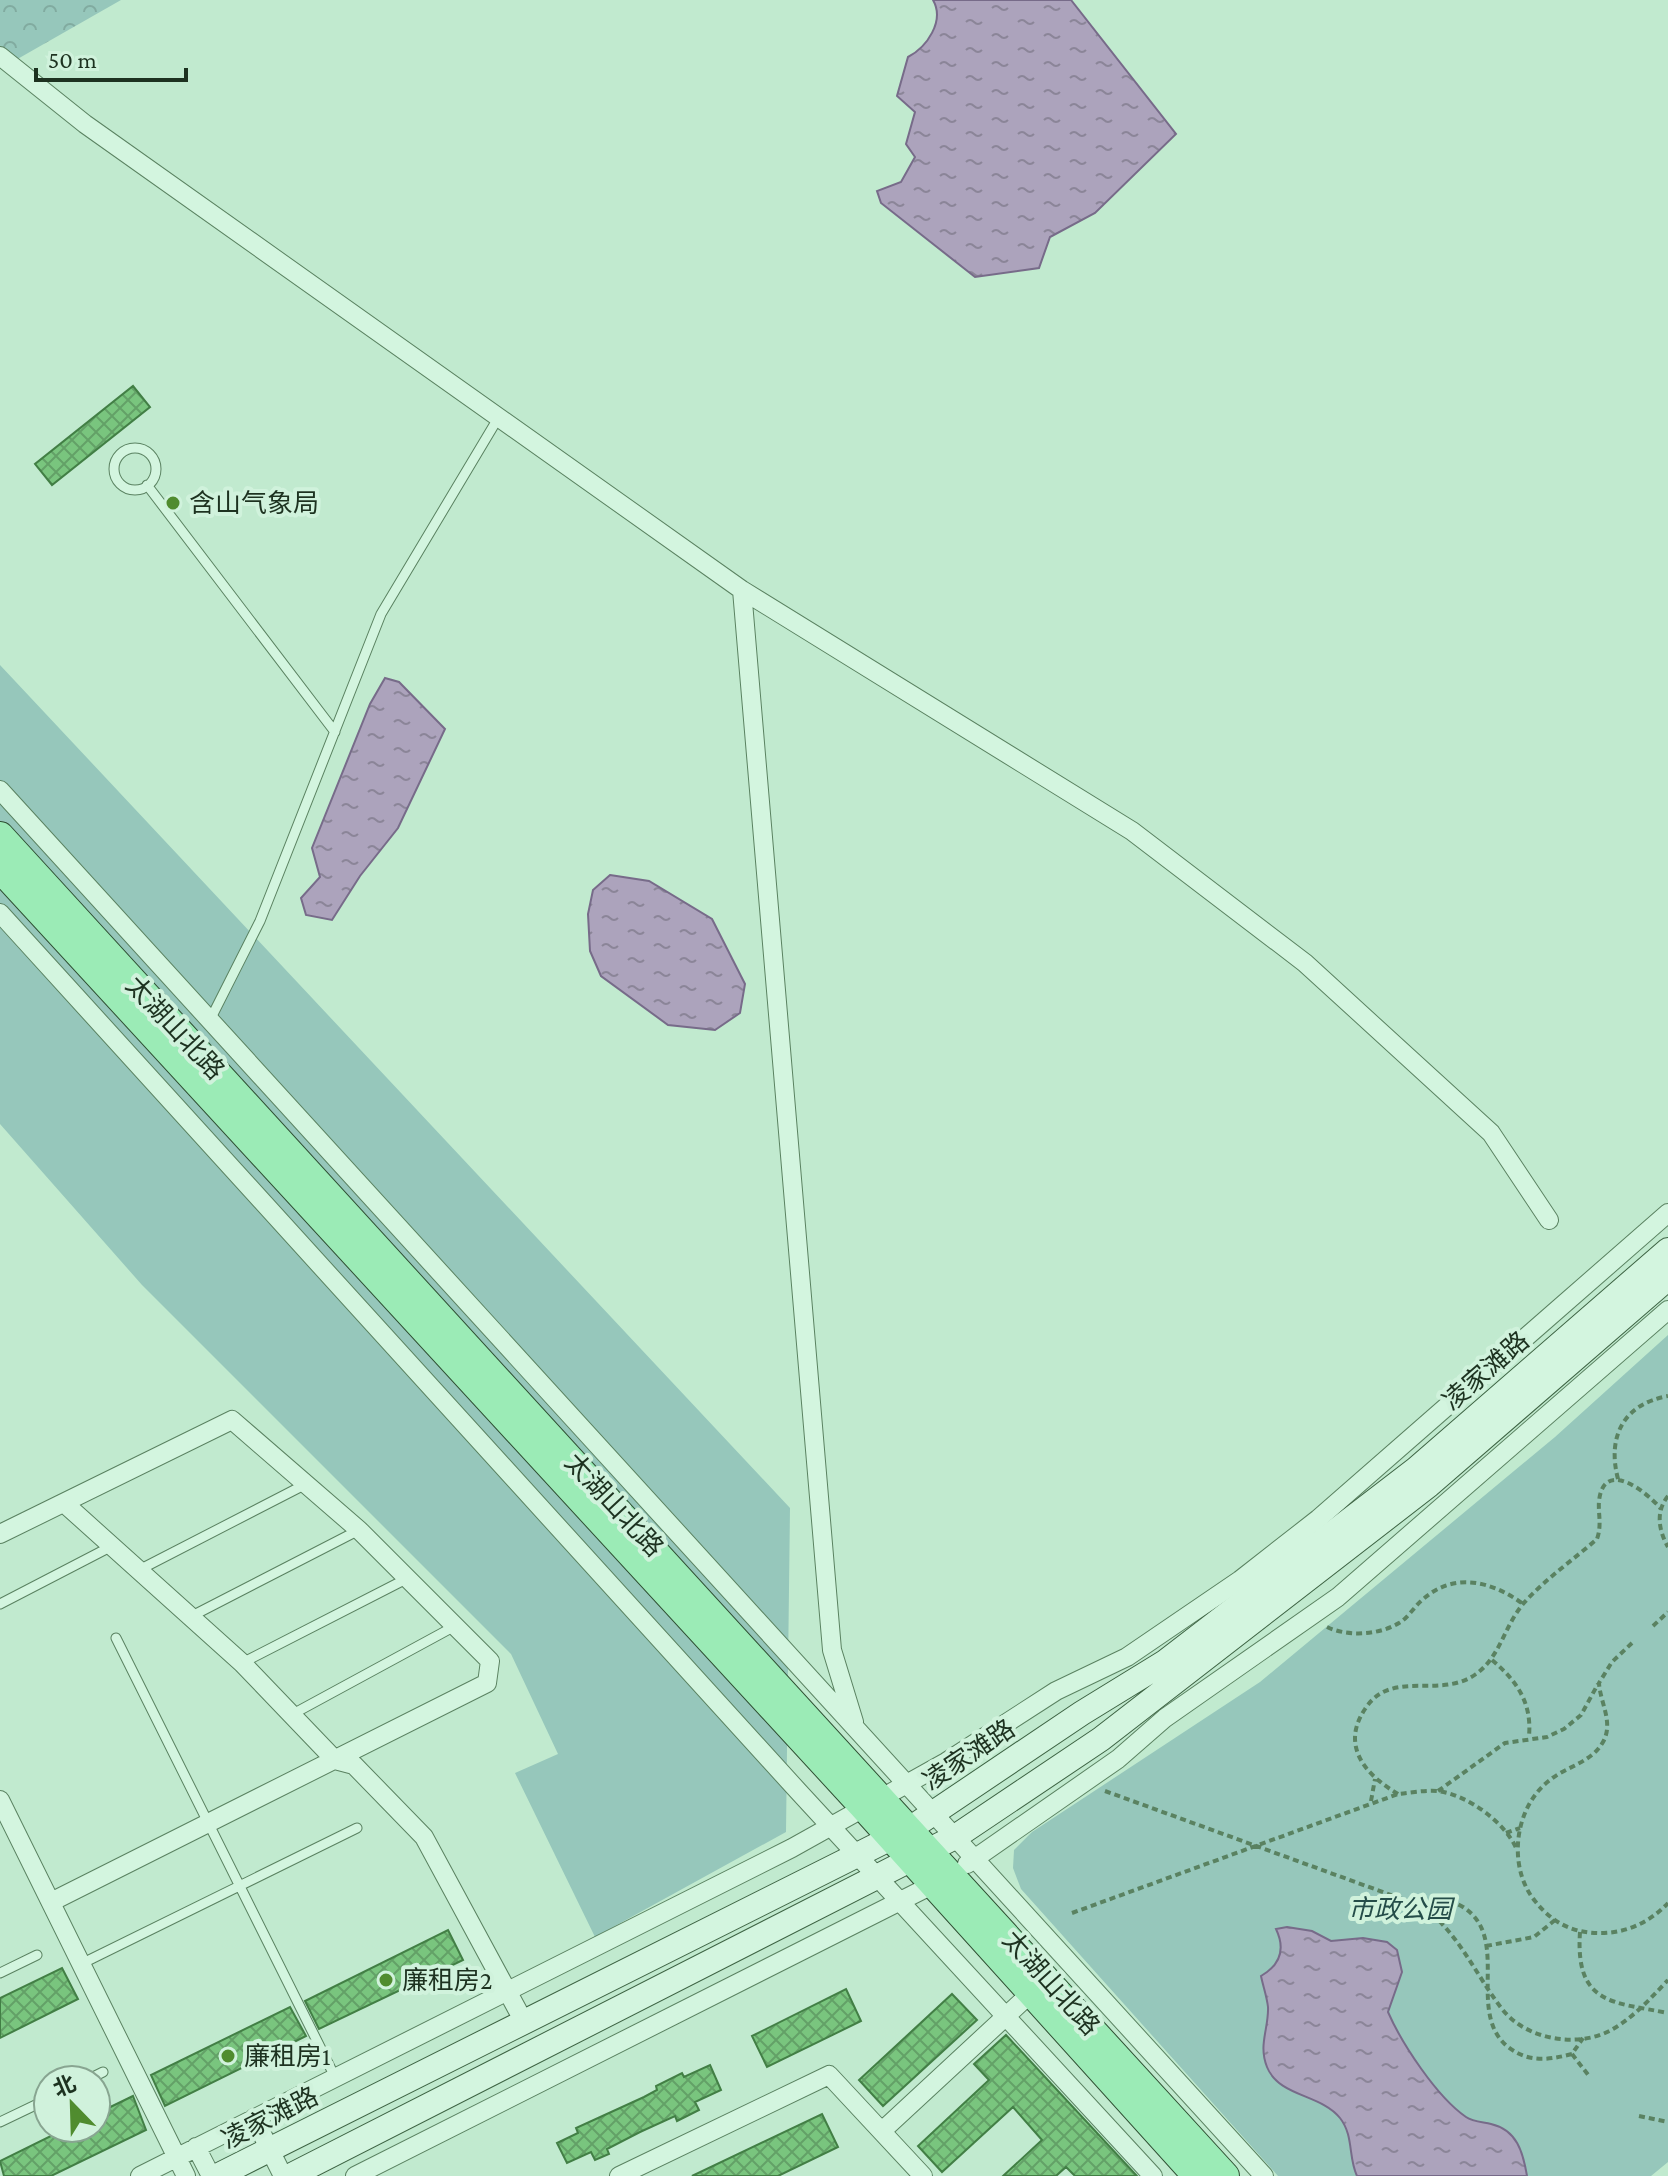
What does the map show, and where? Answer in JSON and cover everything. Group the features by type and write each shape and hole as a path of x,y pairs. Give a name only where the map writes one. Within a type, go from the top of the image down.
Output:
{"main road":[{"name":"太湖山北路","path":"0,836 884,1796 1225,2176"},
{"name":"太湖山北路","path":"0,868 884,1796"},
{"name":"凌家滩路","path":"225,2174 911,1826 1178,1652 1416,1469 1668,1250"},
{"name":"凌家滩路","path":"290,2176 933,1850 1101,1739 1429,1485 1668,1278"},
{"name":"太湖山北路","path":"954,1873 1031,1993 1197,2176"}],"street":[{"path":"0,56 85,124 500,415 742,590 1132,831 1305,963 1491,1133 1549,1220"},
{"path":"742,590 832,1650 856,1728 884,1796 911,1826 954,1873 1264,2176"},
{"path":"0,790 856,1728"},
{"path":"0,913 1153,2176"},
{"path":"140,2176 831,1826 1056,1691 1127,1657 1240,1580 1329,1510 1668,1213"},
{"path":"355,2176 954,1873 1084,1783 1165,1718 1338,1597 1668,1310"},
{"path":"0,1534 232,1420 359,1530 490,1661 487,1683 51,1902"},
{"path":"64,1503 242,1663 335,1760 354,1765 424,1837 524,2022"},
{"path":"0,1800 186,2176"},
{"path":"882,2131 1031,1993"},
{"path":"619,2176 829,2075 923,2176"},
{"path":"254,2118 283,2176"},
{"path":"196,2147 225,2174"}],"lane":[{"path":"210,1020 260,921 381,614 500,415"},
{"path":"133,448 151,456 155,468 147,485 133,489 121,484 114,472 121,453 133,448"},
{"path":"147,485 335,732"},
{"path":"139,1570 306,1484"},
{"path":"190,1617 359,1530"},
{"path":"0,1604 112,1546"},
{"path":"242,1663 408,1578"},
{"path":"291,1715 455,1626"},
{"path":"116,1638 335,2077"},
{"path":"81,1964 357,1828"},
{"path":"0,1973 37,1955"},
{"path":"0,2122 32,2107"}],"path":[{"path":"1618,1479 1613,1460 1613,1440 1622,1422 1636,1406 1668,1396"},
{"path":"1618,1479 1641,1488 1661,1509"},
{"path":"1398,1794 1360,1759 1355,1738 1359,1719 1373,1699 1394,1686 1438,1688 1457,1684 1474,1676 1492,1660 1523,1605 1597,1539 1601,1492 1618,1479"},
{"path":"1668,1496 1661,1509 1659,1525 1668,1547"},
{"path":"1325,1625 1338,1632 1382,1630 1401,1622 1431,1592 1470,1581 1493,1585 1523,1605"},
{"path":"1653,1626 1668,1612"},
{"path":"1438,1791 1477,1760 1505,1743 1529,1737 1547,1737 1564,1729 1581,1715 1612,1662 1632,1643"},
{"path":"1492,1660 1510,1676 1523,1696 1531,1718 1529,1737"},
{"path":"1599,1683 1607,1714 1605,1738 1596,1752 1546,1783 1526,1811 1517,1850 1520,1869 1532,1898 1555,1920 1580,1932 1621,1932 1657,1914 1668,1903"},
{"path":"1370,1802 1376,1786 1375,1776"},
{"path":"1453,1782 1455,1797"},
{"path":"1084,1783 1424,1907 1450,1928 1503,2011 1523,2028 1555,2040 1583,2038 1611,2031 1668,1980"},
{"path":"1072,1913 1398,1794 1438,1791 1455,1797 1484,1812 1506,1833 1517,1850"},
{"path":"1506,1833 1520,1828"},
{"path":"1406,1901 1439,1900 1464,1907 1478,1924 1486,1946 1488,2019 1496,2036 1511,2049 1537,2059 1572,2054 1583,2038"},
{"path":"1486,1946 1534,1937 1555,1920"},
{"path":"1580,1932 1581,1967 1589,1986 1603,2000 1638,2010 1668,2013"},
{"path":"1572,2054 1589,2076"},
{"path":"1639,2116 1668,2122"}],"green space":[{"path":"0,0 121,0 0,69"},
{"path":"0,665 790,1508 786,1832 595,1937 515,1773 558,1754 511,1654 142,1285 0,1124"},
{"name":"市政公园","path":"1668,1335 1668,2162 1651,2176 1278,2176 1021,1889 1013,1868 1014,1850 1032,1832 1260,1682 1555,1437"}],"water":[{"path":"933,0 1071,0 1176,134 1095,213 1050,237 1039,268 975,277 881,203 877,191 901,182 915,157 906,144 915,112 897,96 908,57 922,47 935,25 937,16"},
{"path":"385,678 399,682 445,729 398,828 360,876 332,920 306,915 301,898 320,877 312,848 370,704"},
{"path":"610,875 649,881 712,919 745,984 740,1013 715,1030 668,1025 601,976 590,951 588,914 593,890"},
{"path":"1287,1927 1312,1931 1331,1941 1363,1938 1387,1942 1397,1950 1402,1972 1388,2012 1402,2039 1421,2069 1455,2108 1469,2119 1500,2127 1513,2137 1521,2151 1527,2176 1357,2176 1347,2132 1340,2118 1322,2104 1281,2084 1273,2077 1264,2059 1268,2007 1261,1976 1277,1962 1281,1950 1276,1929"}],"building":[{"path":"133,386 150,407 52,485 35,464"},
{"name":"廉租房2","path":"448,1930 463,1960 319,2029 305,2001"},
{"path":"62,1968 78,1999 0,2038 0,1998"},
{"path":"846,1989 861,2021 767,2067 752,2036"},
{"path":"952,1994 977,2020 883,2106 859,2080"},
{"name":"廉租房1","path":"290,2007 306,2036 165,2106 151,2075"},
{"path":"1006,2035 1137,2176 1075,2176 1066,2167 1056,2176 1003,2176 1042,2140 1013,2107 942,2172 918,2146 989,2080 974,2064"},
{"path":"710,2065 721,2090 695,2102 699,2110 677,2121 675,2116 640,2132 607,2149 609,2154 595,2160 591,2152 567,2163 557,2143 578,2133 576,2128 644,2097 657,2090 656,2086 682,2073 684,2077"},
{"path":"133,2096 146,2130 51,2176 4,2176 0,2161 35,2144 112,2144 112,2106"},
{"path":"822,2114 838,2147 778,2176 692,2176"}],"place":[{"name":"含山气象局","path":"173,503"},
{"name":"廉租房2","path":"386,1980"},
{"name":"廉租房1","path":"228,2056"}]}
